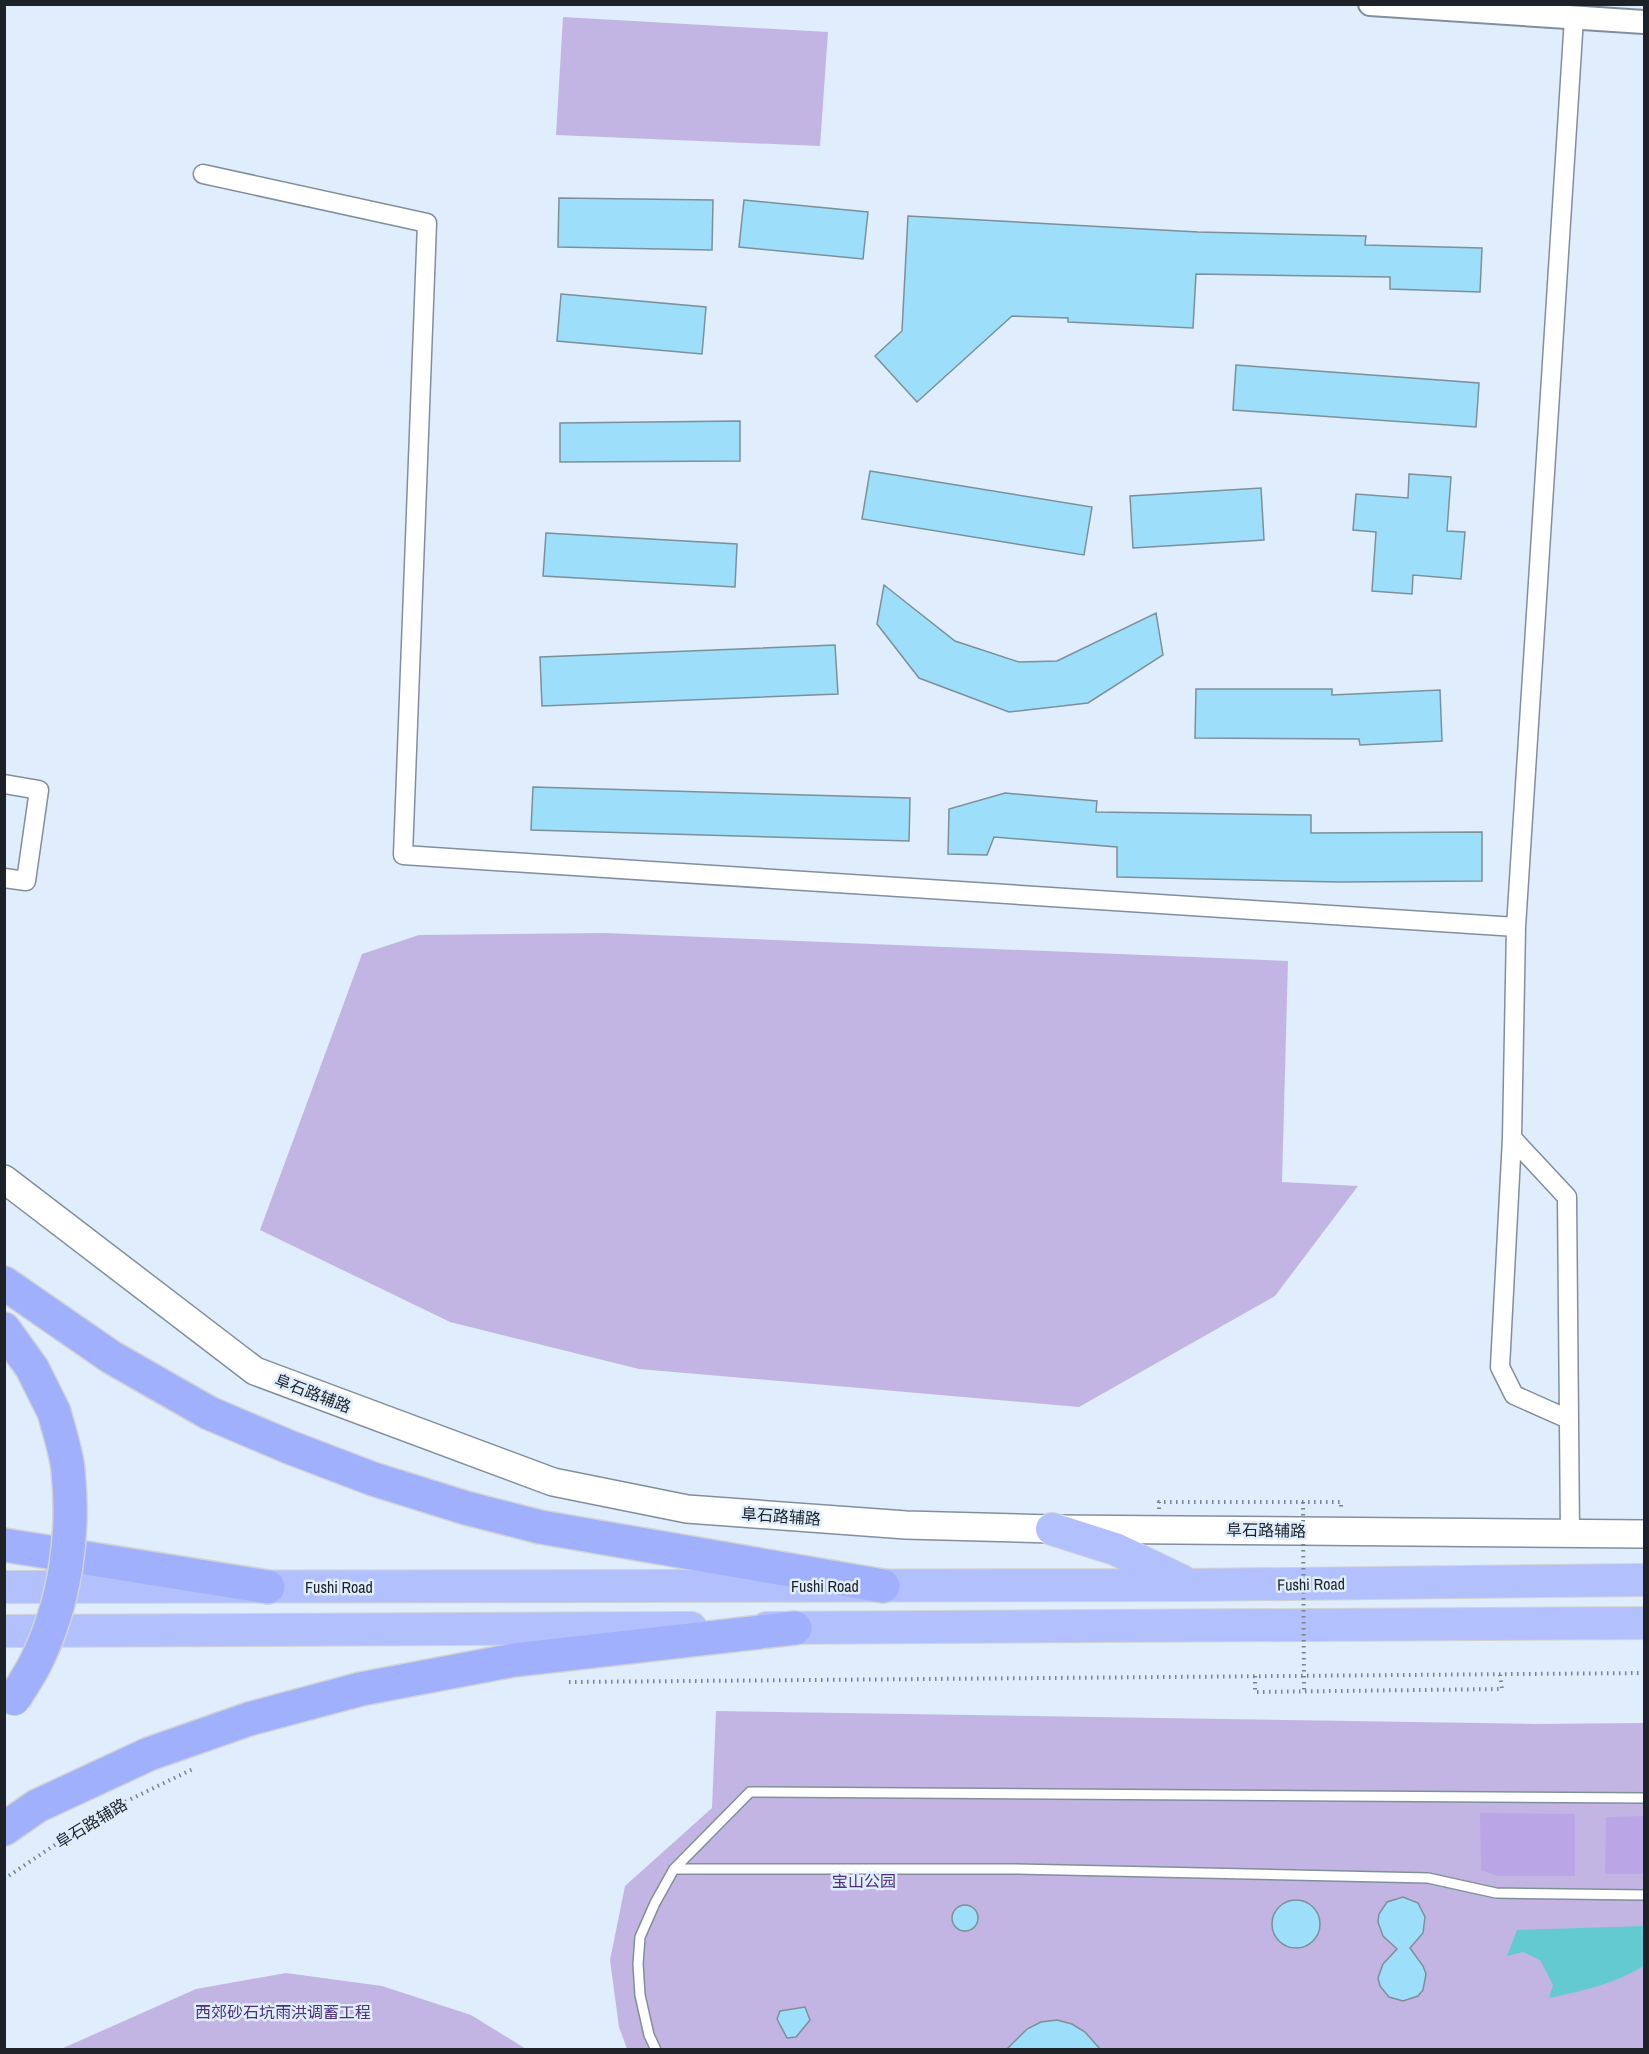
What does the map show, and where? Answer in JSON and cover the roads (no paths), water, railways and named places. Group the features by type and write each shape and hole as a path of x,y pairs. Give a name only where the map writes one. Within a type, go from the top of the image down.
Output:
{"highway":[{"path":"4,1283 111,1357 209,1413 373,1479 466,1508 540,1527 883,1586"},
{"path":"4,1329 32,1368 54,1412 68,1468 71,1521 67,1566 53,1621 35,1664 9,1704"},
{"path":"1052,1529 1115,1549 1191,1585"},
{"path":"4,1545 268,1587"},
{"name":"Fushi Road","path":"4,1587 1191,1585 1644,1581"},
{"path":"4,1631 1644,1623"},
{"path":"4,1816 37,1806 149,1754 249,1719 361,1689 514,1660 795,1628"},
{"path":"4,1829 37,1806"}],"main road":[{"name":"阜石路辅路","path":"4,1179 255,1371 553,1482 687,1509 906,1525 1052,1529 1644,1534"}],"street":[{"path":"1370,4 1644,22"},
{"path":"1568,1419 1514,1395 1500,1367 1512,1138 1516,927 1574,18"},
{"path":"203,174 427,223 403,855 1516,927"},
{"path":"4,784 39,790 26,881 4,878"},
{"path":"1512,1138 1567,1197 1570,1534"}],"lane":[{"path":"656,2049 649,2035 640,1995 638,1964 640,1937 674,1869 750,1792 1644,1798"},
{"path":"674,1869 1016,1869 1428,1878 1496,1893 1644,1895"}],"water":[{"path":"1644,1926 1644,1966 1586,1990 1549,1998 1553,1985 1540,1960 1523,1952 1507,1956 1517,1930"}],"park label":[{"name":"宝山公园","path":"864,1881"},
{"name":"西郊砂石坑雨洪调蓄工程","path":"283,2012"}]}
